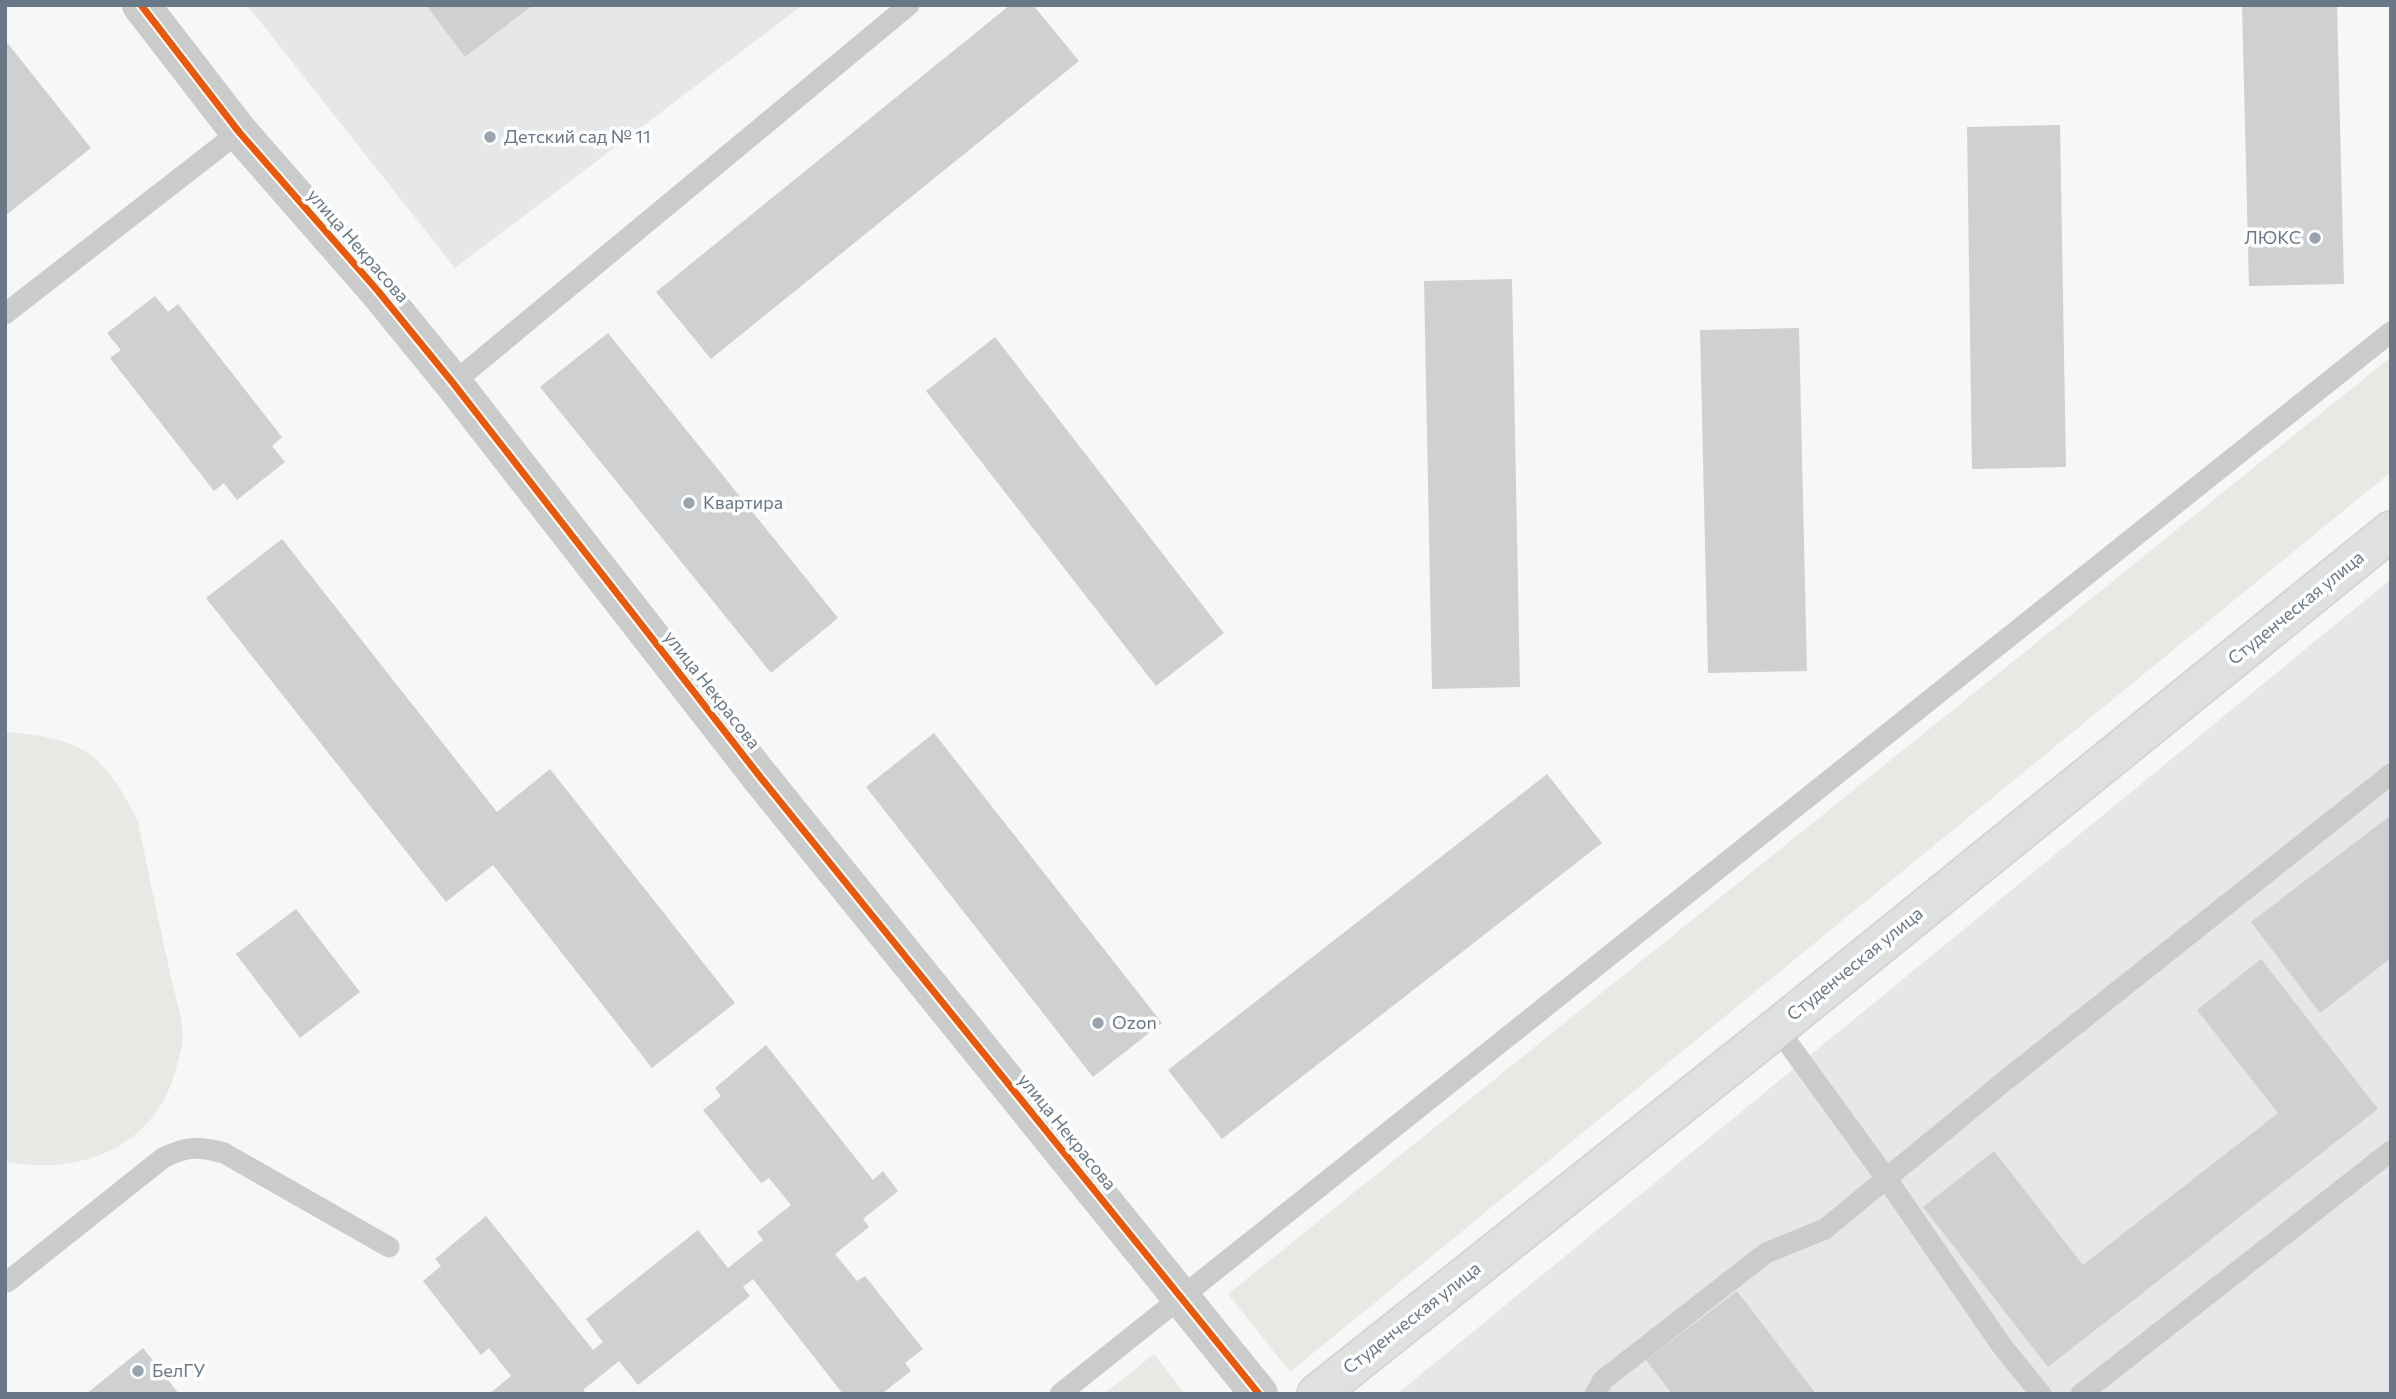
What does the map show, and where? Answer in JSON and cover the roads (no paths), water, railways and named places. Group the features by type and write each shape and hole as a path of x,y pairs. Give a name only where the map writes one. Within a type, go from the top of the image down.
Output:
{"main road":[{"name":"Студенческая улица","path":"1317,1394 1777,1028 2391,531"}],"street":[{"name":"улица Некрасова","path":"141,5 239,132 378,291 453,383 761,778 1259,1394"}],"lane":[{"path":"453,383 909,5"},
{"path":"5,314 239,132"},
{"path":"1060,1394 2391,332"},
{"path":"1595,1394 1603,1380 1766,1253 1825,1229 2391,774"},
{"path":"1777,1028 1886,1178 2002,1346 2041,1394"},
{"path":"5,1279 8,1282 163,1158 180,1150 200,1146 224,1153 389,1247"},
{"path":"2081,1394 2391,1151"}],"place":[{"name":"Детский сад № 11","path":"490,137"},
{"name":"ЛЮКС","path":"2315,238"},
{"name":"Квартира","path":"689,503"},
{"name":"Ozon","path":"1098,1023"},
{"name":"БелГУ","path":"138,1371"}]}
